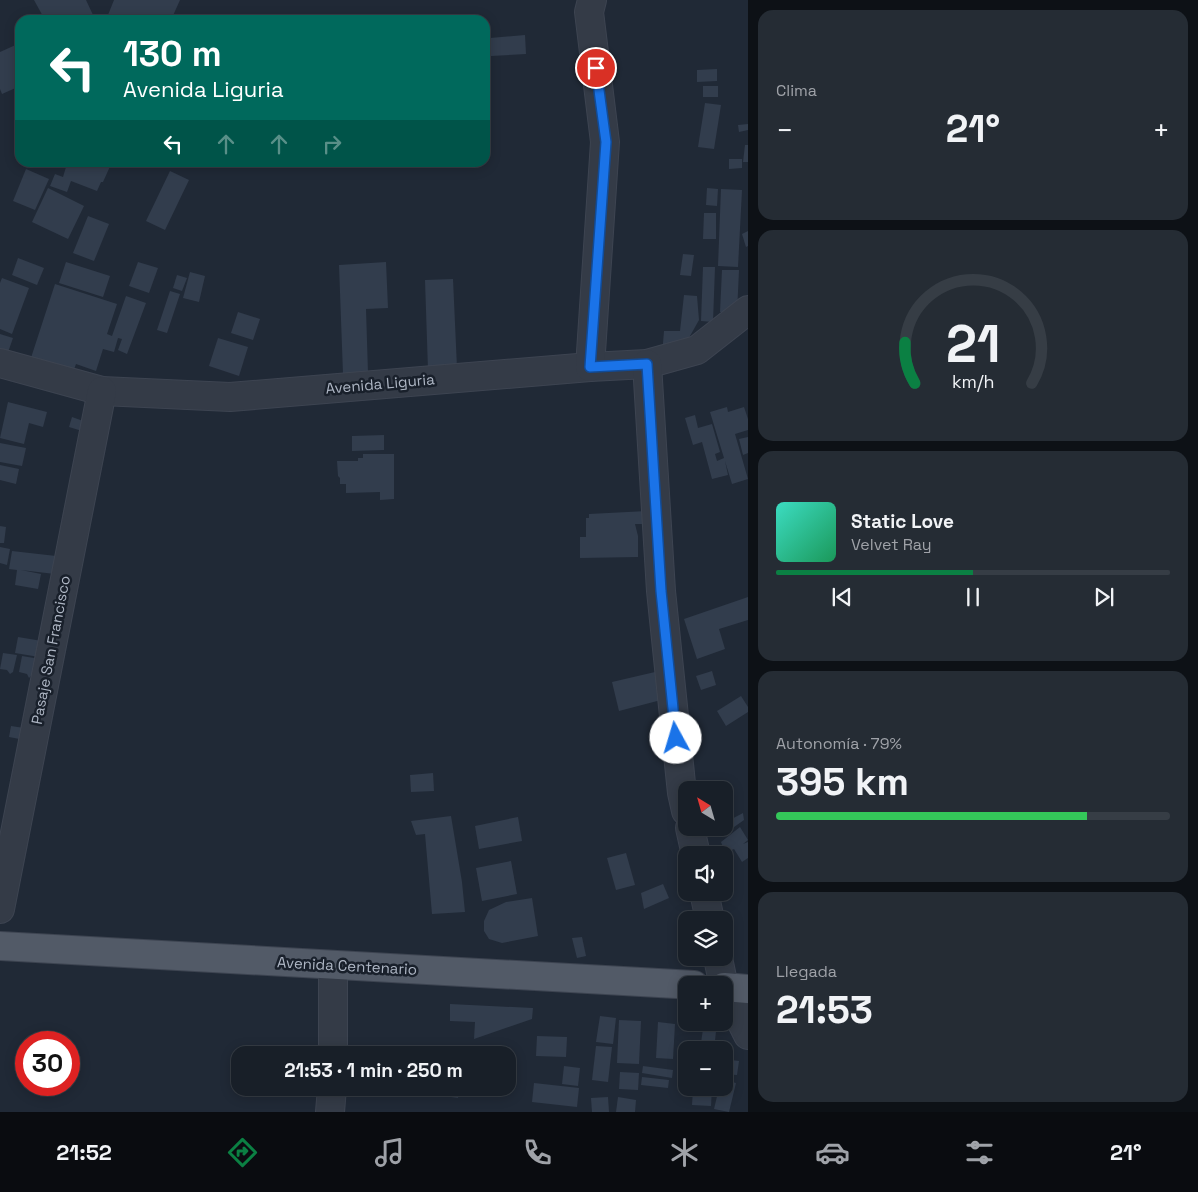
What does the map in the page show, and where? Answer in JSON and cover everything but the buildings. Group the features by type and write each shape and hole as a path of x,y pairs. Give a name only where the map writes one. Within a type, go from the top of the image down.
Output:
{"main road":[{"name":"Avenida Centenario","path":"0,946 678,984"},
{"path":"733,987 748,988"}],"street":[{"path":"590,367 606,142 589,12 592,0"},
{"name":"Avenida Liguria","path":"0,363 102,391 230,397 590,367 647,364 697,350 748,310"},
{"path":"647,364 661,591 681,781"},
{"name":"Pasaje San Francisco","path":"0,909 102,391"},
{"path":"332,1046 333,966"},
{"path":"733,1005 748,1035"},
{"path":"330,1112 331,1096"}],"route":[{"path":"596,68 606,142 590,367 647,364 661,591 676,738"}]}
